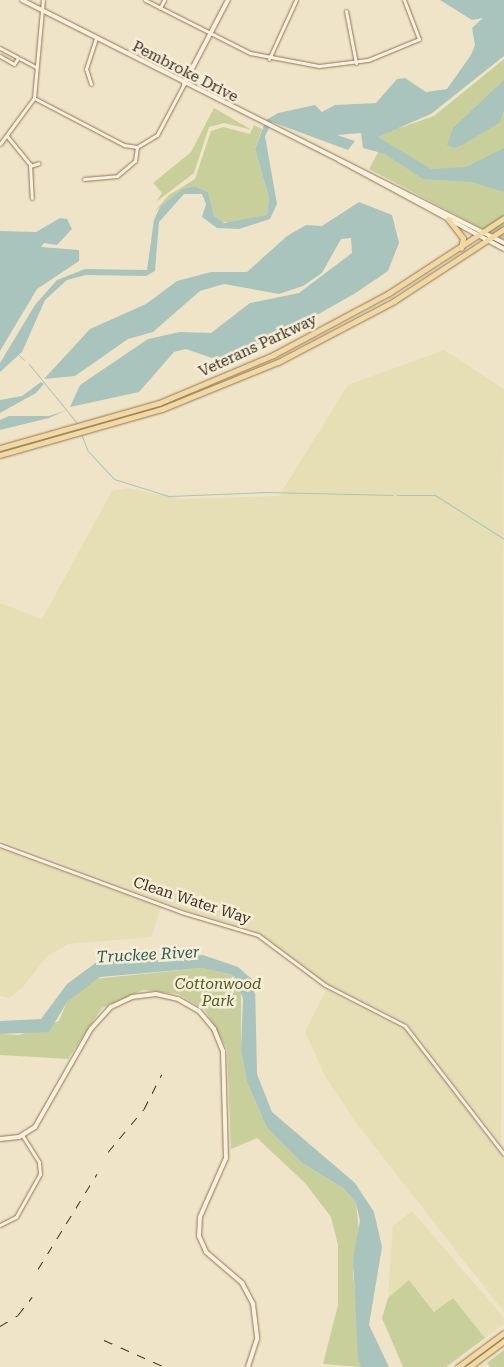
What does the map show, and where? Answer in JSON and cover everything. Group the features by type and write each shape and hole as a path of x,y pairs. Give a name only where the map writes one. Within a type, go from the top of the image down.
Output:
{"main road":[{"name":"Veterans Parkway","path":"0,448 68,432 159,403 274,356 460,249 504,218"},
{"path":"448,219 463,238 460,249"},
{"name":"Veterans Parkway","path":"0,455 90,433 225,385 301,351 394,302 504,229"},
{"path":"458,1367 504,1333"},
{"path":"469,1367 504,1341"},
{"path":"491,1342 495,1347"}],"street":[{"name":"Pembroke Drive","path":"22,0 258,122 339,160 481,234 504,244"},
{"path":"0,144 34,98 35,66 41,10 44,0"},
{"path":"145,0 210,34 269,59 306,66 356,63 419,39 404,0"},
{"path":"160,8 164,0"},
{"path":"34,98 124,145 137,147 157,135 228,0"},
{"path":"269,59 296,0"},
{"path":"346,11 356,63"},
{"path":"92,84 86,69 96,38"},
{"path":"0,48 35,66"},
{"path":"0,56 14,64 18,58"},
{"path":"7,136 30,166 32,198"},
{"path":"84,179 117,176 136,161 137,147"},
{"name":"Pembroke Drive","path":"339,160 448,219 481,234"},
{"path":"30,166 39,163"},
{"name":"Pembroke Drive","path":"491,239 504,249"},
{"name":"Clean Water Way","path":"0,845 181,912 258,935 321,983 405,1026 504,1154"},
{"path":"0,1139 23,1136 38,1123 91,1029 111,1007 132,997 162,995 184,1002 205,1018 224,1057 226,1158 200,1218 199,1236 206,1252 238,1279 253,1304 257,1339 248,1367"},
{"path":"0,1225 16,1217 40,1174 39,1162 23,1136"}],"shaded area":[{"path":"444,350 504,389 501,1144 407,1023 323,981 255,930 191,912 0,840 0,603 42,619 112,491 127,488 181,499 279,496 348,385"},
{"path":"0,849 161,908 151,937 68,944 47,956 23,987 9,998 0,996"},
{"path":"326,990 407,1031 504,1159 504,1312 354,1120 325,1076 305,1032"},
{"path":"412,1211 504,1318 504,1324 485,1338 453,1298 435,1312 409,1280 388,1298 393,1226"}],"green space":[{"path":"504,59 504,240 369,169 380,149 379,135 434,116"},
{"path":"214,108 252,130 224,123 209,127 194,173 156,202 162,193 153,183 191,152"},
{"path":"254,125 262,129 255,149 269,198 267,215 247,222 220,222 213,214 208,192 194,186 182,189 154,212 169,195 195,179 211,131 223,127 250,134"},
{"name":"Cottonwood Park","path":"202,968 233,975 241,989 241,1050 247,1082 267,1128 302,1163 343,1188 356,1203 360,1239 353,1272 361,1367 323,1364 338,1305 338,1245 331,1217 305,1183 257,1138 231,1149 227,1049 205,1010 178,994 143,990 102,1008 68,1059 0,1055 0,1034 19,1035 59,1021 67,1002 93,979"},
{"path":"409,1280 434,1312 453,1298 485,1338 446,1367 403,1367 382,1318 388,1298"},
{"path":"504,1350 504,1367 490,1367 487,1363"}],"water":[{"path":"440,0 504,0 504,56 431,114 378,137 431,169 466,167 504,148 504,192 472,182 423,179 385,154 363,148 361,133 337,135 355,141 348,150 272,122 265,136 277,204 270,219 239,229 217,228 202,217 206,204 202,194 184,194 159,222 155,271 146,276 86,275 67,280 45,300 22,352 0,372 0,363 35,305 57,280 85,269 147,270 154,220 160,207 182,189 194,186 208,192 214,216 224,223 267,215 269,198 255,149 266,120 278,113 315,105 322,112 335,105 376,103 397,79 405,78 426,92 447,89 471,55 475,45 472,28 483,18 472,20"},
{"path":"504,80 504,111 499,123 464,144 454,148 447,145 453,128"},
{"path":"359,202 392,215 399,243 388,271 354,294 283,334 218,360 186,349 174,352 139,392 70,407 80,385 148,339 180,332 211,333 250,303 299,293 352,253 351,238 341,239 322,273 303,286 279,294 224,284 200,291 153,332 128,339 75,376 44,379 90,329 146,304 177,281 211,272 247,272 287,236 306,225 322,226"},
{"path":"60,218 67,219 72,229 57,245 44,243 41,247 79,250 79,261 37,289 0,351 0,231 36,232"},
{"path":"41,382 44,384 36,393 0,413 0,400 22,396"},
{"path":"67,410 49,418 0,430 0,420 9,416 49,416"},
{"path":"203,955 238,967 255,982 257,1074 272,1112 355,1183 374,1212 382,1247 369,1325 389,1367 361,1367 358,1358 353,1259 360,1221 356,1203 343,1188 302,1163 267,1128 247,1082 241,1050 243,998 233,975 202,968 100,977 67,1002 49,1032 0,1034 0,1021 41,1019 67,984 101,959"}],"waterway":[{"path":"19,355 24,360"},
{"path":"29,364 77,423"},
{"path":"81,434 88,451 114,479 169,496 267,492 393,495"},
{"path":"397,495 435,495 504,539"}],"railway":[{"path":"108,1152 144,1109 162,1074"},
{"path":"38,1269 97,1174"},
{"path":"0,1326 18,1315 32,1297"},
{"path":"104,1340 165,1367"}],"water label":[{"name":"Truckee River","path":"148,955"}]}
